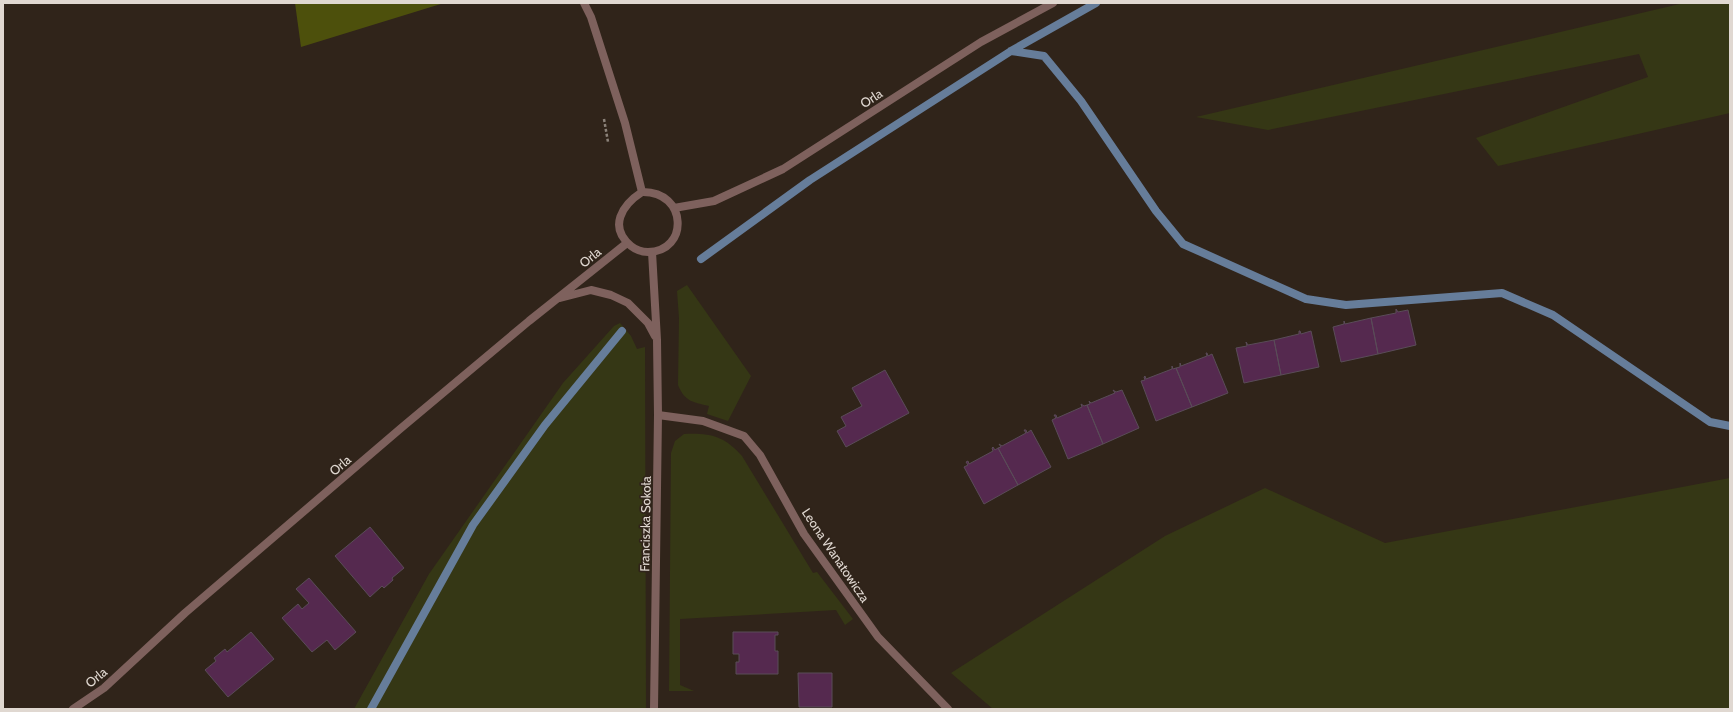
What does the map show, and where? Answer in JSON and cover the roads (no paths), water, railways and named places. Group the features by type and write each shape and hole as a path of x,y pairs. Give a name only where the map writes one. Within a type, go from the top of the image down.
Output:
{"street":[{"path":"584,3 593,24 625,123 642,192"},
{"name":"Orla","path":"674,208 714,201 783,169 981,42 1053,3"},
{"path":"642,192 653,192 668,200 678,217 678,227 675,237 669,244 652,252 643,252 634,249 622,235 619,226 620,216 624,207 631,199 642,192"},
{"name":"Orla","path":"73,709 104,688 190,608 557,298 627,242"},
{"name":"Franciszka Sokoła","path":"652,252 657,340 658,415 654,709"},
{"path":"557,298 591,290 611,295 628,303 648,323 657,340"},
{"name":"Leona Wanatowicza","path":"658,415 703,421 744,436 760,455 804,534 878,637 948,709"}],"waterway":[{"path":"701,259 810,180 1011,51 1096,3"},
{"path":"1011,51 1044,56 1081,101 1156,211 1183,244 1306,299 1346,305 1502,293 1553,315 1710,422 1730,426"},
{"path":"371,709 473,525 545,425 622,331"}]}
